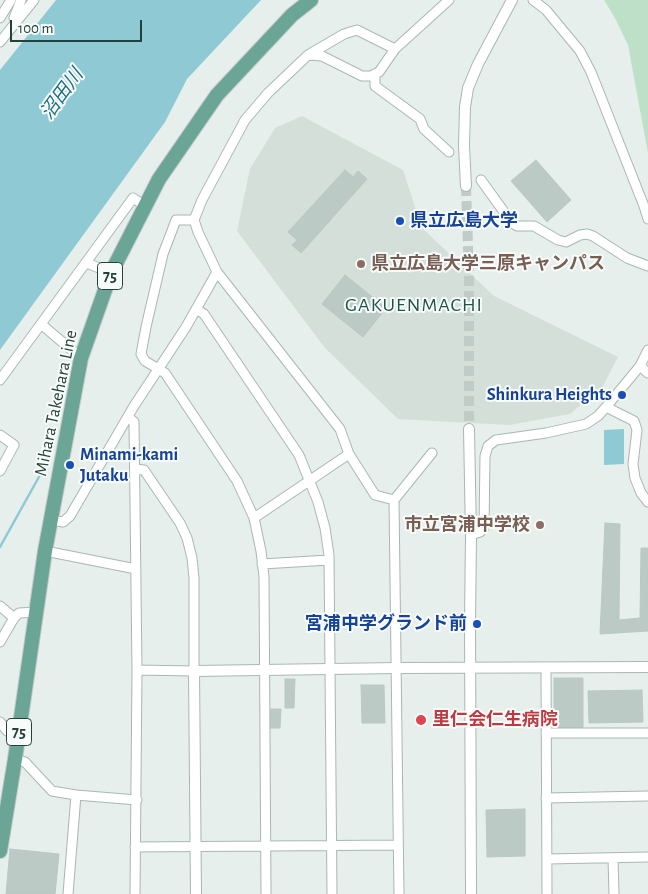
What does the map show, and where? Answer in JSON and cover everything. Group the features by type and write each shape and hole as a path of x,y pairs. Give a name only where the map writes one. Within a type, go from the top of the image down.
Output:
{"main road":[{"name":"Mihara Takehara Line","path":"0,851 19,735 45,551 82,358 111,274 159,179 217,95 286,22 311,0"}],"street":[{"path":"0,18 11,0"},
{"path":"17,21 14,18 21,0"},
{"path":"0,42 34,0"},
{"path":"308,55 322,56 362,76 371,76 378,72 394,50 449,0"},
{"path":"466,186 464,146 465,107 468,88 478,64 512,0"},
{"path":"534,0 546,10 584,58 648,219"},
{"path":"394,50 357,30 344,34 308,55 268,93 245,120 202,200 194,220 217,272 340,430 349,454 375,495 394,500"},
{"path":"375,74 375,86 420,119 424,129 449,152"},
{"path":"480,180 512,224 517,226 534,226 558,240 566,242 580,235 587,234 627,258 648,266"},
{"path":"0,380 133,198 145,206"},
{"path":"194,220 176,220 161,263 141,354 145,361 165,373 237,482 254,518 262,564 266,894"},
{"path":"87,262 111,274"},
{"path":"51,520 63,522 70,516 217,272"},
{"path":"196,309 204,314 293,447 310,480 325,528 329,560 332,894"},
{"path":"42,324 82,358"},
{"path":"471,535 480,532 484,528 484,456 488,446 496,440 546,433 586,424 598,416 606,407 640,366 648,350"},
{"path":"640,366 648,373"},
{"path":"606,407 634,421 637,430 634,464 635,478 648,502"},
{"path":"128,418 134,422 135,469 137,670 136,894"},
{"path":"469,429 471,535 471,894"},
{"path":"0,435 14,445 0,471"},
{"path":"399,894 394,500 432,453"},
{"path":"254,518 349,454"},
{"path":"135,469 144,470 180,523 187,538 192,558 194,578 196,894"},
{"path":"45,551 136,569"},
{"path":"262,564 329,560"},
{"path":"0,606 14,618"},
{"path":"0,642 19,613 36,612"},
{"path":"137,670 648,667"},
{"path":"546,668 547,894"},
{"path":"0,722 7,730 19,735"},
{"path":"546,733 648,733"},
{"path":"15,759 25,762 52,791 137,800"},
{"path":"68,894 76,795"},
{"path":"546,798 648,796"},
{"path":"136,847 196,845 398,845"},
{"path":"547,859 648,857"},
{"path":"613,858 614,894"}],"shaded area":[{"name":"県立広島大学三原キャンパス","path":"302,116 403,170 422,228 494,296 618,357 602,388 570,414 509,425 398,419 325,348 237,231 250,169 275,128"}],"green space":[{"path":"604,0 648,0 648,153 628,45"}],"water":[{"name":"沼田川","path":"56,0 261,0 187,79 165,122 0,350 0,70"},
{"path":"624,429 624,464 604,465 604,430"}],"building":[{"path":"536,160 571,200 547,222 511,181"},
{"path":"345,170 353,177 358,171 367,179 301,253 292,245 297,240 288,232"},
{"path":"345,275 386,308 363,337 322,304"},
{"path":"605,523 620,524 619,620 640,618 641,548 648,548 648,631 600,634"},
{"path":"554,678 583,678 583,730 554,730"},
{"path":"285,679 295,679 294,708 285,708"},
{"path":"361,685 384,685 385,723 362,723"},
{"path":"642,690 643,722 589,723 588,691"},
{"path":"271,709 281,709 280,728 270,728"},
{"path":"525,809 525,856 487,857 486,810"},
{"path":"10,849 59,854 55,894 6,894"}],"waterway":[{"path":"0,547 45,466"}],"tunnel":[{"path":"466,186 469,276 469,429"}],"place":[{"name":"県立広島大学","path":"400,221"},
{"name":"県立広島大学三原キャンパス","path":"361,264"},
{"name":"Shinkura Heights","path":"622,395"},
{"name":"Minami-kami Jutaku","path":"70,465"},
{"name":"市立宮浦中学校","path":"540,525"},
{"name":"宮浦中学グランド前","path":"477,624"},
{"name":"里仁会仁生病院","path":"421,720"}],"district":[{"name":"GAKUENMACHI","path":"414,305"}]}
